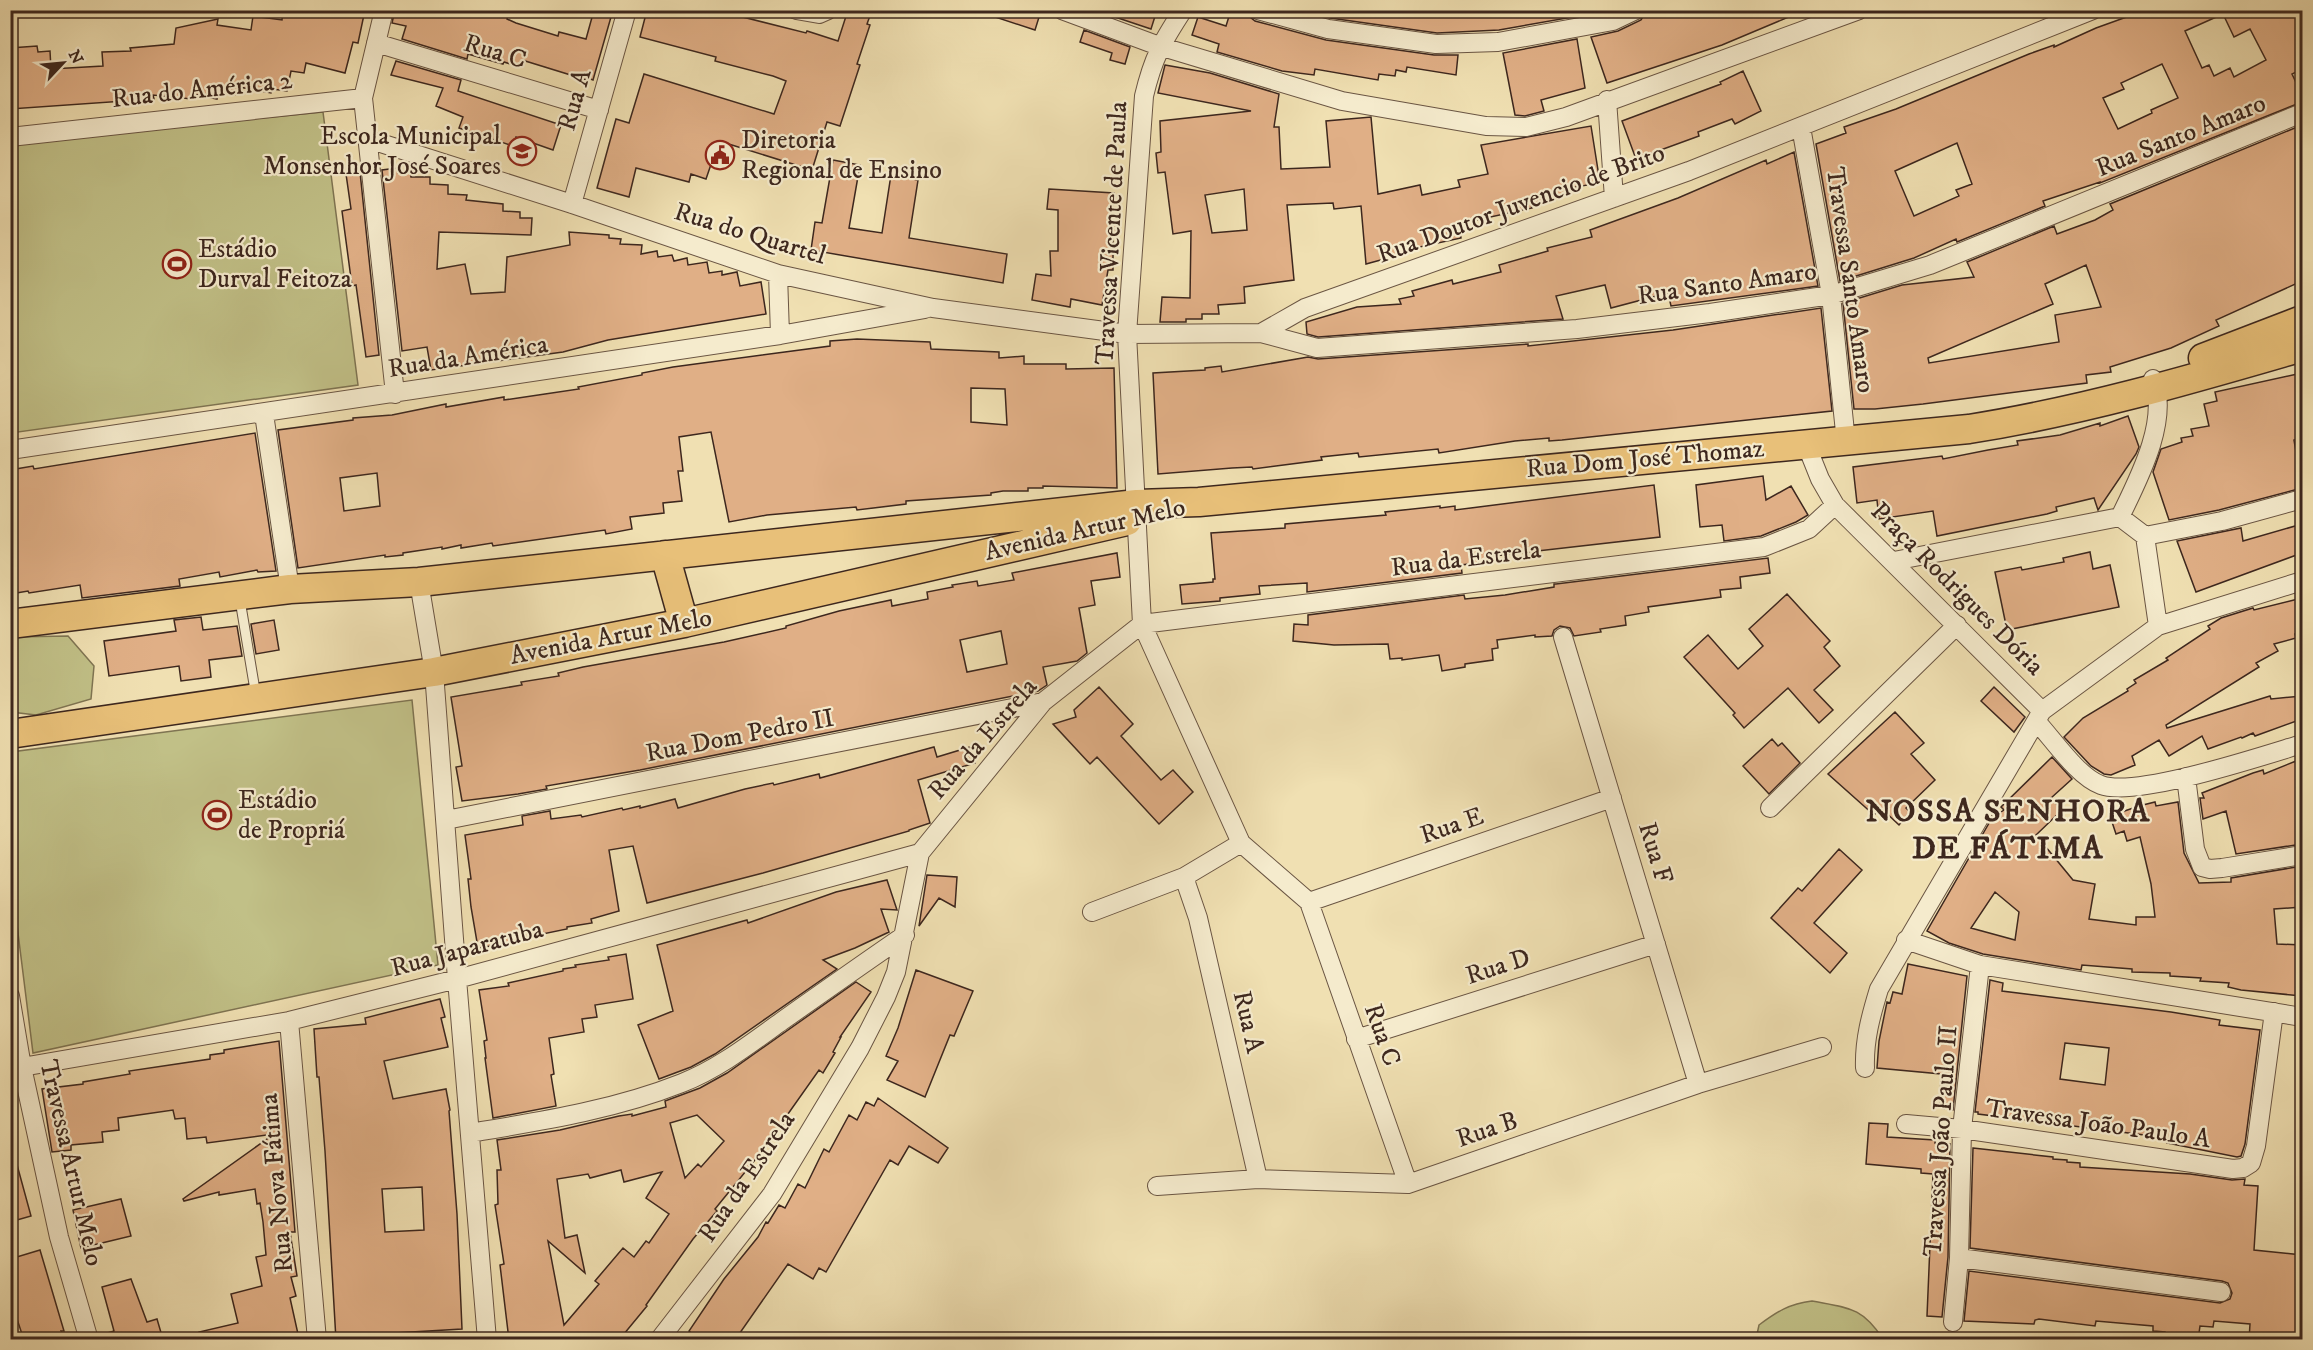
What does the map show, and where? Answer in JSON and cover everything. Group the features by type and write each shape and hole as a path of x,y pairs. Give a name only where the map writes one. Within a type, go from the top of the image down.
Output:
{"main road":[{"path":"2155,384 2302,320"},
{"path":"2155,384 2302,347"},
{"name":"Rua Dom José Thomaz","path":"1198,502 1969,429 2090,406 2155,384"},
{"name":"Avenida Artur Melo","path":"10,624 290,589 419,582 665,555 1138,511 1198,502"},
{"name":"Avenida Artur Melo","path":"10,734 434,672 684,623 1138,511"},
{"path":"665,555 684,623"}],"street":[{"path":"384,10 363,98 395,394"},
{"name":"Rua A","path":"572,204 627,10"},
{"path":"802,12 819,14 828,10"},
{"path":"1062,10 1160,46 1342,101 1486,126 1526,127 1566,117 1607,100 1859,10"},
{"name":"Travessa Vicente de Paula","path":"1142,624 1138,511 1127,334 1144,96 1150,70 1160,46 1183,10"},
{"path":"1258,10 1328,29 1436,44 1498,42 1613,21 1636,10"},
{"name":"Rua Doutor Juvencio de Brito","path":"1261,333 1305,308 1614,198 1801,127 2093,10"},
{"name":"Rua C","path":"376,43 598,110"},
{"name":"Rua do América 2","path":"10,137 363,98"},
{"path":"1607,100 1614,198"},
{"name":"Rua Santo Amaro","path":"1127,334 1261,333 1317,348 1577,329 1831,296 1930,265 2302,112"},
{"name":"Travessa Santo Amaro","path":"1801,127 1831,296 1846,442"},
{"name":"Rua do Quartel","path":"368,140 572,204 778,274 933,308 1127,334"},
{"path":"778,274 780,335"},
{"name":"Rua da América","path":"10,450 264,414 780,335 933,308"},
{"path":"2120,517 2147,454 2158,414 2155,384"},
{"path":"264,414 290,589"},
{"name":"Praça Rodrigues Dória","path":"1806,444 1820,479 1835,505 1958,625 2039,716 2087,778 2102,786 2117,788 2186,777 2302,744"},
{"path":"2145,536 2222,521 2302,499"},
{"name":"Rua da Estrela","path":"659,1340 778,1184 860,1048 886,998 896,972 920,853 1043,702 1142,624 1764,547 1809,530 1835,505"},
{"path":"1894,561 2120,517 2145,536 2158,626"},
{"path":"1865,1068 1864,1050 1867,1028 1879,989 2039,716 2158,626 2302,581"},
{"path":"419,582 434,672 487,1340"},
{"path":"1142,624 1241,843 1309,902"},
{"path":"1770,808 1958,625"},
{"name":"Rua F","path":"1563,637 1698,1084"},
{"name":"Rua Dom Pedro II","path":"446,820 1043,702"},
{"path":"2186,777 2198,860 2202,867 2222,868 2302,855"},
{"name":"Rua E","path":"1309,902 1612,798"},
{"path":"1092,912 1184,877 1241,843"},
{"name":"Rua Japaratuba","path":"22,1067 289,1021 457,979 920,853"},
{"name":"Rua A","path":"1184,877 1198,918 1258,1179"},
{"name":"Rua C","path":"1309,902 1408,1184"},
{"path":"470,1133 569,1117 636,1099 683,1083 747,1046 905,935"},
{"path":"1906,940 1980,964 2302,1017"},
{"name":"Rua D","path":"1356,1039 1656,944"},
{"name":"Travessa João Paulo II","path":"1953,1322 1959,1258 1962,1130 1980,964"},
{"name":"Travessa Artur Melo","path":"10,996 22,1067 59,1237 89,1340"},
{"name":"Travessa João Paulo A","path":"1906,1124 2233,1169 2246,1167 2251,1163 2256,1146 2274,1012"},
{"name":"Rua Nova Fátima","path":"289,1021 317,1340"},
{"name":"Rua B","path":"1157,1186 1258,1179 1408,1184 1698,1084 1822,1047"},
{"path":"1959,1258 2221,1292"}],"lane":[{"path":"239,596 256,698"}],"shaded area":[{"name":"Estádio Durval Feitoza","path":"323,112 358,385 11,433 10,143"},
{"path":"68,636 94,666 91,699 36,715 11,712 11,637"},
{"name":"Estádio de Propriá","path":"412,700 438,965 33,1053 11,877 11,752"},
{"path":"1812,1301 1854,1311 1868,1321 1883,1339 1756,1339 1759,1325 1772,1316 1790,1306"}],"building":[{"path":"283,10 365,10 358,43 353,42 345,73 306,63 304,73 291,71 287,91 272,89 271,93 239,87 238,95 218,92 217,99 193,94 192,99 153,95 154,99 124,103 124,101 10,109 10,48 37,46 38,52 50,51 51,69 103,66 102,52 131,51 130,48 174,44 176,28 218,19 217,25 251,30 253,16 282,20"},
{"path":"395,10 509,10 507,19 516,23 558,36 559,32 586,39 594,10 613,10 593,80 588,78 587,80 522,60 520,67 468,54 467,59 402,39 406,26 392,23"},
{"path":"647,10 715,10 806,33 807,31 838,41 848,10 872,10 867,24 870,25 857,64 860,65 840,126 827,122 812,170 719,141 706,179 691,174 689,182 636,168 629,197 597,188 616,119 629,123 644,74 774,114 786,81 715,61 716,57 640,37"},
{"path":"986,10 1030,10 1040,14 1035,30 986,14"},
{"path":"1104,10 1157,10 1151,29 1103,13"},
{"path":"1231,10 1247,10 1255,21 1326,40 1434,55 1458,55 1456,75 1407,67 1406,72 1396,70 1395,76 1379,74 1378,80 1315,69 1314,75 1282,71 1217,52 1219,44 1192,35 1198,17 1226,26"},
{"path":"1303,10 1572,10 1573,17 1499,30 1437,33 1330,18"},
{"path":"1647,10 1803,11 1722,45 1607,83 1591,37 1618,31 1641,20"},
{"path":"2146,10 2302,10 2302,69 2292,74 2302,95 2302,102 2100,183 2043,201 2045,206 1957,242 1956,239 1914,258 1840,281 1816,144 1846,133 1844,127 1896,109 2029,54 2054,45 2054,47 2096,28","holes":["2223,14 2234,37 2250,29 2266,60 2234,77 2230,68 2214,76 2209,65 2202,68 2185,31","2162,64 2178,98 2118,129 2103,98 2124,89 2121,83","1957,143 1972,184 1956,190 1959,196 1914,216 1895,171"]},
{"path":"1084,30 1130,47 1125,64 1110,60 1112,53 1080,42"},
{"path":"1577,39 1585,88 1541,100 1544,111 1525,116 1515,115 1503,53"},
{"path":"396,61 461,80 458,91 561,125 553,150 516,137 513,146 459,128 463,117 436,106 443,88 391,75"},
{"path":"1165,65 1210,73 1279,94 1274,127 1279,127 1281,169 1330,167 1326,121 1371,117 1378,194 1420,185 1422,195 1460,187 1458,180 1488,174 1481,145 1591,126 1600,183 1569,188 1570,195 1531,204 1532,208 1458,224 1461,238 1410,249 1410,252 1366,264 1361,206 1334,209 1333,203 1287,205 1294,280 1244,287 1245,303 1218,305 1219,314 1202,314 1202,319 1186,319 1186,322 1160,322 1162,297 1190,298 1191,231 1173,234 1165,172 1158,173 1156,153 1161,152 1160,121 1251,111 1158,93","holes":["1244,189 1247,230 1212,233 1205,195"]},
{"path":"1743,71 1761,111 1735,124 1732,119 1698,132 1699,136 1636,159 1622,121 1721,84 1720,82"},
{"path":"2302,125 2302,281 2216,320 2219,326 2171,348 2110,367 2111,372 2086,375 2087,383 1923,404 1854,409 1843,303 1902,285 1974,277 1967,262 2054,226 2057,234 2095,220 2113,210 2110,204","holes":["2086,265 2101,307 2055,315 2059,342 1929,363 1928,358 2053,304 2045,284"]},
{"path":"1794,152 1818,286 1671,306 1668,293 1611,308 1605,285 1556,296 1563,319 1318,337 1307,334 1306,322 1357,307 1401,304 1399,299 1414,296 1412,291 1452,280 1453,284 1501,272 1499,265 1548,251 1547,248 1592,237 1590,230 1678,198 1766,160 1767,164"},
{"path":"833,160 860,165 849,228 882,233 891,175 918,180 909,238 1007,254 1003,283 811,250 815,222 822,223"},
{"path":"397,168 398,173 410,172 411,177 430,177 430,184 448,185 448,194 467,195 466,200 503,204 503,211 520,212 520,218 532,218 531,235 439,232 437,269 465,264 471,294 505,292 507,257 570,245 569,232 609,235 609,238 621,239 620,244 642,245 641,254 657,251 658,257 672,255 674,261 687,258 688,265 707,262 709,273 722,271 722,275 737,272 740,286 761,282 766,314 608,340 563,352 431,370 427,347 402,351 382,170"},
{"path":"360,172 379,355 366,357 356,285 352,286 342,211 351,209 346,174"},
{"path":"1049,189 1114,193 1112,215 1116,215 1116,233 1113,233 1113,270 1108,270 1102,305 1071,299 1070,307 1032,300 1036,274 1051,276 1050,251 1058,251 1058,210 1047,209"},
{"path":"1821,308 1832,411 1562,440 1549,441 1549,438 1515,441 1439,453 1438,449 1359,457 1358,453 1253,469 1252,467 1232,468 1158,474 1153,373 1205,370 1205,368 1221,366 1222,372 1308,357 1318,359 1528,344 1528,346 1673,330"},
{"path":"857,339 930,342 931,349 999,352 999,358 1024,356 1024,364 1066,364 1066,369 1114,368 1117,488 1043,486 1043,488 1028,488 1028,491 1003,491 991,493 991,495 906,501 906,504 857,510 856,507 767,515 729,522 711,432 679,437 683,471 678,471 682,501 663,503 664,513 630,517 632,529 606,534 605,530 493,546 492,543 461,548 461,545 442,549 442,547 403,553 403,555 385,557 385,555 298,568 278,430 353,420 353,418 392,415 446,404 446,407 504,397 504,400 579,389 578,387 673,367 830,346 830,341","holes":["971,388 1005,389 1007,425 971,422","377,473 380,506 344,511 340,478"]},
{"path":"2302,373 2302,438 2294,440 2302,488 2219,510 2169,520 2153,472 2161,449 2182,442 2181,438 2193,436 2191,429 2209,426 2204,404 2217,401 2215,392"},
{"path":"2128,416 2139,447 2098,510 2094,498 2056,507 2057,511 2047,514 1937,536 1933,511 1879,519 1877,500 1857,503 1853,467 1942,456 1943,459 2018,445 2017,441 2060,435 2100,423 2100,426"},
{"path":"255,433 276,571 258,572 257,570 220,577 219,572 179,579 180,586 82,598 80,585 10,594 10,470 33,466 34,469"},
{"path":"1763,476 1766,500 1791,486 1808,515 1761,536 1724,541 1722,525 1700,527 1696,485"},
{"path":"1654,485 1660,537 1494,556 1495,561 1461,565 1462,573 1307,592 1307,583 1259,586 1260,594 1220,598 1220,601 1182,604 1180,585 1213,582 1215,579 1211,533 1285,528 1285,524 1386,515 1385,512 1440,506 1440,508 1455,506 1455,510"},
{"path":"2302,524 2302,553 2196,592 2177,541 2241,528 2243,541"},
{"path":"2090,552 2093,569 2110,565 2119,607 2007,630 1995,572 2021,567 2022,570 2064,562 2063,558"},
{"path":"1117,553 1120,577 1091,581 1095,605 1079,608 1087,653 1077,661 1043,667 1047,685 1038,691 640,770 546,786 547,789 462,801 456,767 462,766 451,697 522,685 521,682 559,676 558,673 583,667 724,642 786,628 786,626 839,611 891,600 892,606 928,599 927,592 953,587 952,585 977,581 978,586 1014,580 1012,573","holes":["1001,631 1007,664 967,672 960,640"]},
{"path":"1768,558 1770,573 1740,577 1741,588 1720,590 1721,597 1648,607 1649,612 1625,616 1626,625 1600,629 1601,632 1574,636 1570,628 1560,626 1554,630 1552,636 1535,637 1535,635 1497,640 1498,648 1492,649 1493,660 1465,664 1465,667 1442,671 1439,655 1402,660 1402,658 1390,659 1388,644 1334,645 1293,641 1294,624 1308,625 1308,615 1464,595 1465,599 1505,595 1554,587 1554,584"},
{"path":"1787,594 1830,641 1824,647 1840,666 1814,690 1833,710 1819,723 1788,688 1744,728 1733,715 1735,713 1684,657 1708,635 1738,669 1763,646 1749,629"},
{"path":"2302,598 2302,632 2295,634 2296,638 2274,644 2278,651 2256,663 2259,667 2166,725 2167,728 2270,696 2271,699 2302,696 2302,719 2255,736 2253,733 2208,749 2202,736 2169,756 2159,740 2132,756 2135,765 2111,775 2104,774 2091,766 2064,737 2083,718 2128,691 2127,689 2136,683 2134,680 2168,660 2166,658 2210,629 2208,626 2221,618 2253,608 2254,610"},
{"path":"201,617 203,630 237,626 242,656 209,660 211,677 181,681 179,666 109,676 104,641 176,631 174,620"},
{"path":"274,620 279,650 256,654 251,624"},
{"path":"1099,687 1133,724 1121,736 1161,780 1173,770 1193,792 1159,824 1097,757 1090,764 1053,724 1076,717 1074,710"},
{"path":"1994,687 2025,717 2014,732 1981,701"},
{"path":"1895,712 1924,743 1911,754 1935,780 1906,808 1910,812 1899,825 1881,808 1874,815 1828,774"},
{"path":"1772,739 1778,746 1782,743 1800,763 1769,794 1743,766"},
{"path":"934,747 937,757 970,747 975,763 918,780 930,823 763,873 647,903 633,846 609,850 619,911 591,919 592,923 523,938 524,941 478,948 471,907 468,879 471,879 465,835 523,825 522,816 550,811 551,819 581,815 582,817 622,808 623,810 640,806 640,808 675,799 678,808 773,783 774,785 819,774 820,778"},
{"path":"2052,757 2072,779 2051,798 2062,810 2036,835 2073,880 2095,884 2089,919 2136,925 2136,917 2155,917 2151,884 2140,837 2127,841 2124,831 2116,834 2110,816 2155,802 2156,806 2178,802 2184,853 2199,883 2231,882 2231,878 2302,866 2302,907 2274,909 2277,944 2302,945 2302,996 2241,990 2228,987 2229,983 2170,976 2170,973 2132,972 2132,969 2082,965 2081,970 1983,954 1949,943 1927,931 1992,818 2004,810 2001,807","holes":["1995,892 2019,912 2015,940 1971,928"]},
{"path":"2296,761 2298,765 2302,763 2302,844 2236,854 2226,811 2203,819 2200,798 2204,798 2202,793 2253,773 2263,770 2264,774"},
{"path":"1839,849 1862,870 1814,923 1847,953 1830,973 1771,918 1798,888 1802,891"},
{"path":"927,875 957,877 955,907 939,898 919,926"},
{"path":"887,880 897,910 881,909 889,932 823,960 837,969 715,1054 691,1067 659,1079 638,1025 673,1011 657,945 747,920 748,923 836,892"},
{"path":"626,954 633,999 595,1005 597,1017 582,1019 584,1032 549,1038 556,1106 493,1118 485,1058 484,1041 487,1040 479,990 509,986 508,983"},
{"path":"1908,964 1967,976 1953,1110 1940,1108 1941,1074 1877,1068 1879,1041 1887,1002 1890,1003 1893,992 1902,994"},
{"path":"916,970 973,991 954,1036 950,1035 925,1097 887,1080 898,1061 886,1056 898,1028"},
{"path":"1990,980 2003,983 2002,991 2171,1012 2220,1020 2219,1025 2260,1030 2245,1144 2241,1156 2167,1143 2168,1140 2160,1137 1975,1112","holes":["2065,1043 2109,1048 2105,1085 2060,1079"]},
{"path":"856,982 871,992 840,1037 833,1052 835,1053 823,1073 819,1070 777,1133 715,1209 717,1211 693,1239 647,1306 619,1340 509,1340 500,1265 504,1264 495,1205 498,1204 497,1170 501,1170 497,1140 560,1130 619,1116 632,1114 632,1116 666,1107 665,1101 700,1088 727,1073","holes":["697,1115 724,1141 701,1167 698,1164 685,1178 670,1123","621,1170 624,1182 662,1172 646,1198 669,1214 649,1243 646,1241 634,1257 623,1248 595,1281 599,1284 564,1325 548,1241 585,1273 577,1235 565,1238 557,1179 588,1174 590,1178"]},
{"path":"440,999 445,1017 441,1018 448,1047 384,1061 393,1099 446,1089 450,1110 457,1214 462,1329 395,1333 396,1340 336,1340 325,1151 314,1029 366,1024 365,1018","holes":["422,1187 424,1230 385,1232 382,1189"]},
{"path":"279,1041 295,1232 290,1232 297,1276 291,1277 296,1296 290,1298 298,1334 295,1335 296,1340 200,1340 199,1332 238,1323 231,1294 262,1286 256,1257 266,1255 263,1222 255,1189 219,1195 219,1192 184,1201 183,1199 274,1134 207,1143 206,1137 187,1139 185,1118 175,1119 173,1110 118,1118 119,1130 102,1132 103,1142 71,1145 71,1150 52,1152 42,1089 83,1084 83,1082 130,1074 129,1071 210,1059 210,1055 224,1053 224,1050"},
{"path":"878,1098 948,1148 938,1163 909,1146 898,1165 890,1160 826,1272 819,1268 813,1279 788,1264 735,1340 700,1340 689,1331 724,1279 758,1237 779,1205 785,1208 798,1184 805,1188 824,1149 829,1152 849,1115 857,1120 866,1102 874,1106"},
{"path":"1869,1123 1888,1124 1887,1137 1935,1140 1935,1143 1950,1144 1948,1257 1942,1317 1927,1316 1933,1174 1921,1173 1921,1169 1866,1164"},
{"path":"1973,1148 2053,1157 2053,1159 2080,1163 2080,1167 2190,1174 2232,1180 2245,1179 2244,1185 2258,1186 2254,1250 2302,1255 2302,1340 2249,1340 2250,1324 2214,1321 2213,1327 2200,1326 2198,1340 2165,1340 2165,1332 2153,1331 2153,1326 2096,1321 2095,1326 2039,1319 2035,1320 2034,1324 1964,1321 1969,1271 2220,1303 2230,1299 2232,1293 2228,1283 2222,1281 1970,1248"},
{"path":"10,1161 16,1161 31,1216 10,1222"},
{"path":"121,1199 131,1236 81,1248 73,1210"},
{"path":"40,1250 65,1340 24,1340 15,1313 10,1314 10,1259"},
{"path":"131,1279 147,1322 157,1319 162,1336 152,1340 105,1340 104,1334 114,1331 102,1287"}],"place":[{"name":"Escola Municipal Monsenhor José Soares","path":"522,151"},
{"name":"Diretoria Regional de Ensino","path":"720,155"},
{"name":"Estádio Durval Feitoza","path":"177,264"},
{"name":"Estádio de Propriá","path":"217,815"}],"district":[{"name":"NOSSA SENHORA DE FÁTIMA","path":"2008,830"}]}
